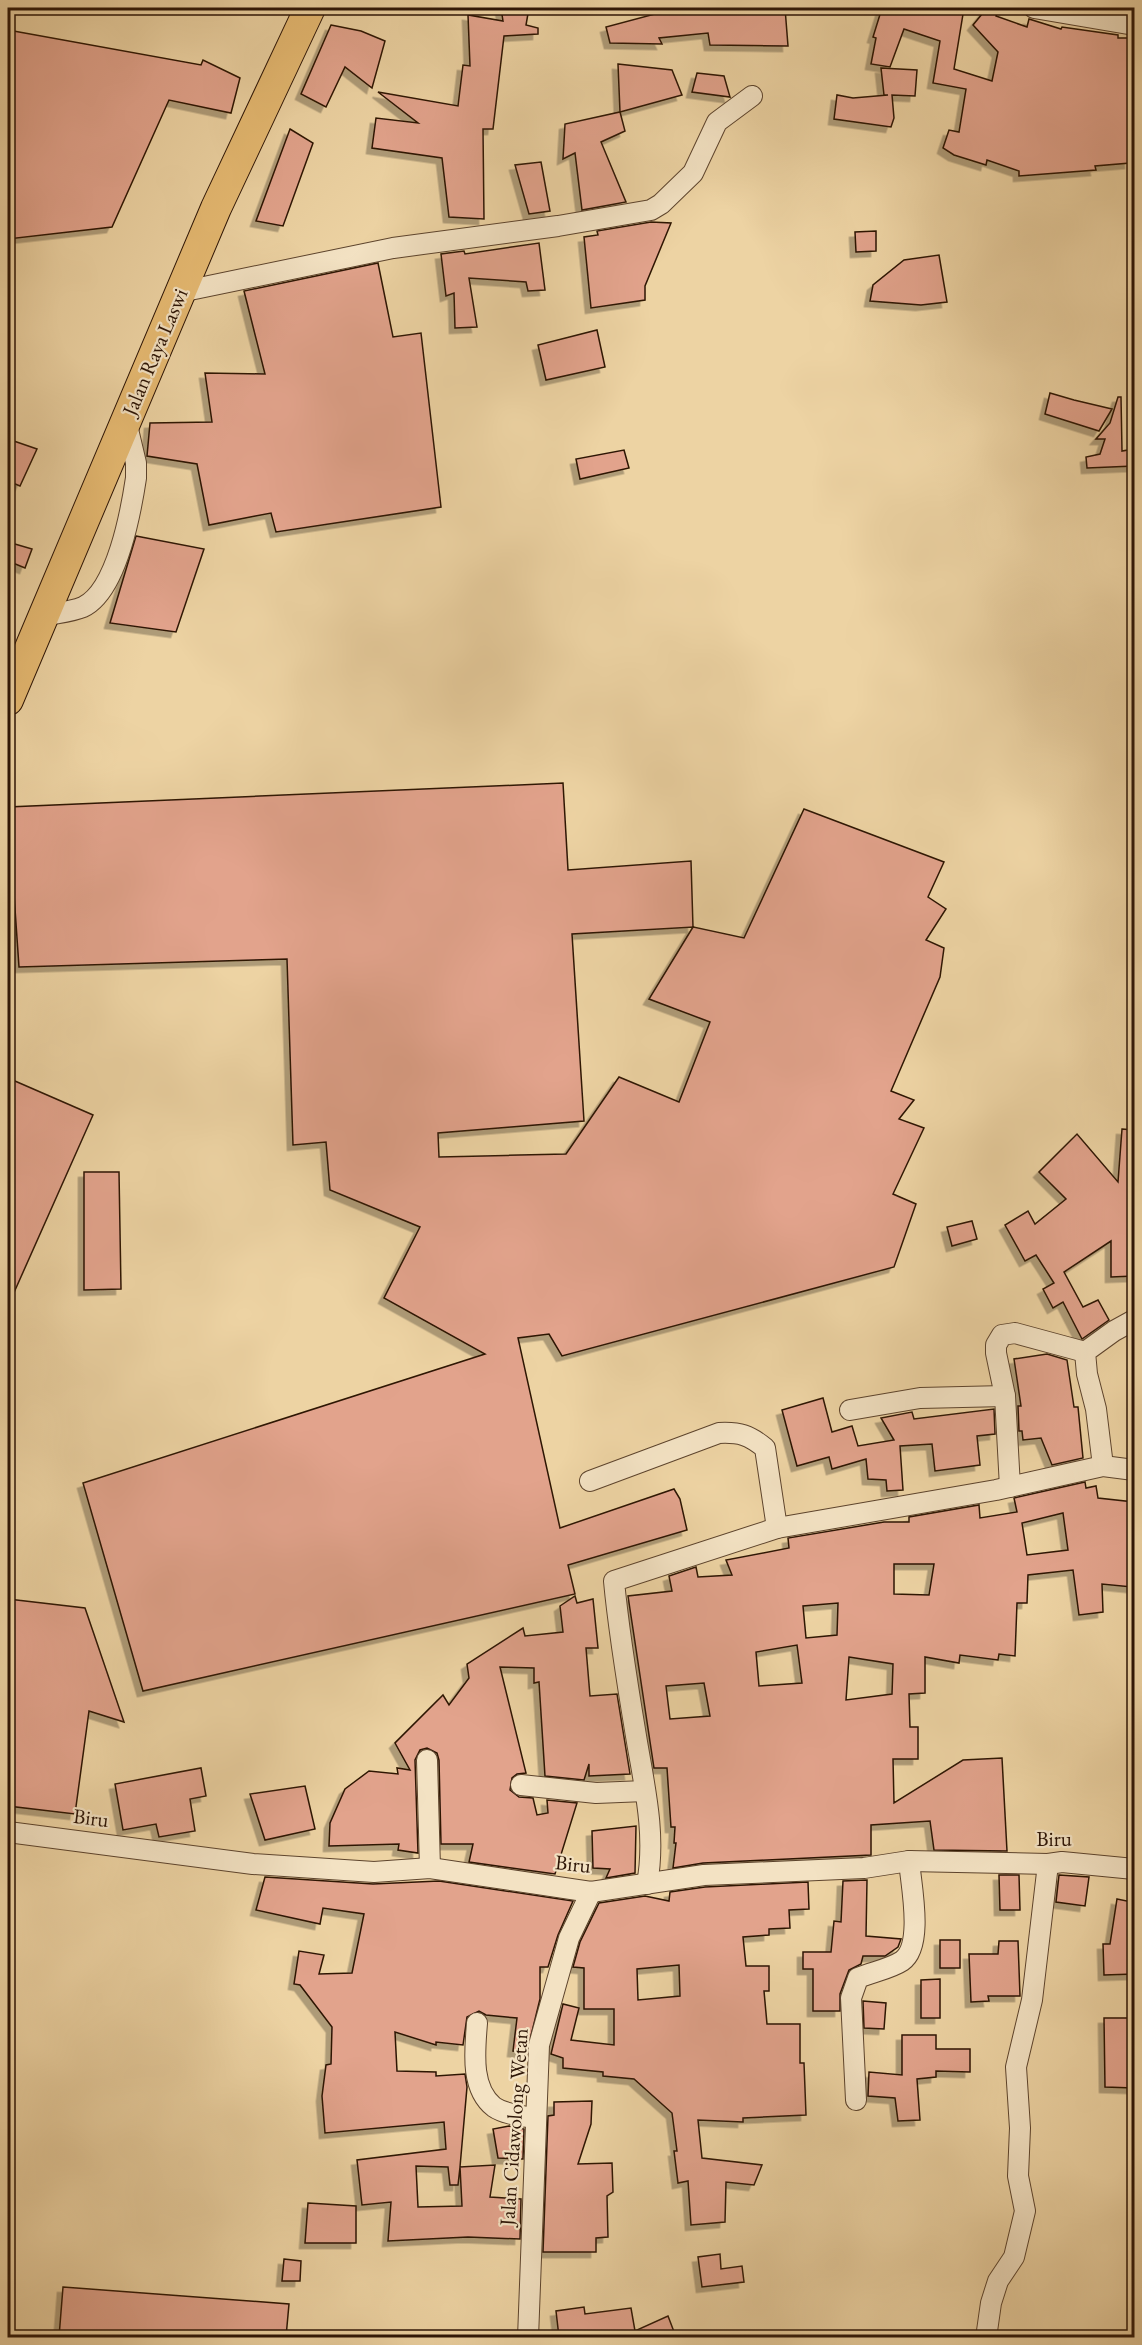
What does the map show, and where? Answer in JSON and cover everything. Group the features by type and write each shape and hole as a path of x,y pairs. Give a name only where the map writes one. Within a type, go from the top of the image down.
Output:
{"main road":[{"name":"Jalan Raya Laswi","path":"8,700 216,208 309,8"}],"street":[{"path":"1034,8 1134,25"},
{"path":"180,292 393,248 558,226 651,210 661,204 693,173 717,122 752,96"},
{"path":"43,616 84,606 96,596 112,574 136,478 136,463 126,420"},
{"path":"1085,1352 1134,1320"},
{"path":"1010,1487 1005,1396 996,1345 1002,1335 1015,1333 1085,1352"},
{"path":"1085,1352 1087,1374 1096,1409 1103,1466"},
{"path":"850,1410 920,1398 1005,1396"},
{"path":"590,1481 719,1433 738,1432 750,1436 765,1448 777,1528"},
{"path":"646,1884 651,1862 645,1791 619,1633 614,1581 777,1528 1010,1487 1103,1466 1134,1470"},
{"path":"427,1760 430,1868"},
{"path":"521,1785 596,1793 645,1791"},
{"name":"Biru","path":"8,1832 253,1863 374,1872 430,1868 591,1892 704,1875 864,1868 909,1861 1048,1864 1062,1862 1134,1869"},
{"path":"856,2100 851,1998 858,1978 900,1962 909,1955 915,1934 909,1861"},
{"path":"987,2337 991,2302 998,2281 1014,2257 1026,2211 1018,2176 1020,2128 1016,2067 1032,2000 1048,1864"},
{"name":"Jalan Cidawolong Wetan","path":"528,2337 534,2118 539,2045 568,1938 591,1892"},
{"path":"477,2023 475,2055 482,2092 494,2107 534,2118"}],"building":[{"path":"501,8 529,8 526,25 538,28 538,34 504,36 493,129 483,129 484,219 449,217 442,158 372,148 376,118 418,123 378,92 458,106 463,65 470,66 468,15 503,21"},
{"path":"654,8 785,8 788,46 710,45 708,33 659,38 662,44 610,43 606,27 655,14"},
{"path":"882,8 964,8 954,69 992,81 998,52 973,25 987,8 998,8 996,16 1027,27 1029,19 1061,29 1062,27 1118,35 1118,38 1134,38 1134,139 1128,138 1130,163 1095,166 1096,170 1019,176 1019,171 987,160 986,165 954,155 943,148 949,130 959,132 966,89 933,83 940,41 904,29 890,67 871,64 876,38 873,37"},
{"path":"331,25 361,31 385,41 372,88 345,67 326,107 301,94"},
{"path":"8,30 201,65 203,60 240,78 231,113 169,100 112,227 8,239"},
{"path":"618,64 672,70 682,95 620,112"},
{"path":"881,68 917,70 915,96 892,95 894,118 891,127 834,119 837,95 853,98 888,95 884,95"},
{"path":"697,73 724,76 730,97 692,92"},
{"path":"620,112 625,131 601,142 626,202 582,210 575,153 563,159 565,124"},
{"path":"290,129 313,143 283,226 256,221"},
{"path":"541,162 550,211 529,214 515,165"},
{"path":"651,222 671,223 645,286 645,300 591,308 584,237 598,235 597,231"},
{"path":"876,231 876,251 856,252 855,232"},
{"path":"539,243 545,290 528,291 526,282 469,278 477,327 455,328 454,293 446,296 441,254 464,251 465,254"},
{"path":"939,255 947,302 921,305 870,301 873,285 904,260"},
{"path":"378,263 393,337 421,333 441,507 276,532 271,513 209,525 197,464 147,456 150,423 212,422 205,373 265,374 244,291"},
{"path":"597,330 605,367 546,380 538,345"},
{"path":"1050,393 1112,409 1099,431 1045,414"},
{"path":"1118,397 1121,397 1122,451 1134,449 1134,466 1087,468 1086,457 1100,454 1105,439 1096,439 1110,423"},
{"path":"8,439 37,449 20,486 8,481"},
{"path":"624,450 629,468 580,479 576,459"},
{"path":"136,536 204,549 176,632 110,623"},
{"path":"8,542 32,549 25,568 8,561"},
{"path":"563,783 568,870 691,861 693,927 744,938 804,809 944,862 928,897 946,909 926,940 944,948 940,977 891,1091 914,1100 899,1119 924,1128 893,1194 916,1204 894,1267 562,1356 549,1334 518,1338 560,1528 674,1489 680,1499 687,1530 568,1565 575,1594 143,1691 83,1483 485,1354 384,1298 420,1227 330,1190 326,1142 293,1145 287,959 19,967 8,807","holes":["693,927 649,999 710,1022 679,1102 619,1077 566,1154 439,1157 438,1133 584,1121 572,934"]},
{"path":"8,1078 93,1115 8,1306"},
{"path":"1122,1129 1134,1130 1134,1276 1111,1277 1111,1241 1064,1272 1083,1307 1098,1300 1109,1320 1082,1339 1063,1302 1053,1308 1043,1289 1054,1283 1036,1255 1025,1261 1005,1225 1028,1211 1035,1224 1066,1199 1039,1172 1077,1134 1118,1182"},
{"path":"84,1172 119,1172 121,1289 84,1290"},
{"path":"972,1221 977,1239 952,1246 947,1227"},
{"path":"1047,1354 1067,1360 1074,1407 1078,1407 1083,1458 1052,1465 1041,1438 1023,1440 1022,1431 1019,1431 1018,1406 1021,1406 1014,1359"},
{"path":"823,1398 832,1432 852,1426 858,1446 894,1440 881,1418 912,1412 914,1419 994,1409 995,1434 977,1436 980,1465 935,1471 932,1444 900,1446 903,1490 887,1491 886,1480 868,1479 866,1459 832,1469 829,1457 797,1466 782,1410"},
{"path":"1085,1482 1086,1488 1096,1486 1098,1498 1134,1502 1132,1587 1102,1584 1103,1612 1079,1615 1073,1570 1028,1575 1027,1603 1017,1603 1015,1656 999,1654 998,1660 960,1655 959,1663 925,1657 925,1693 909,1694 910,1727 918,1727 918,1759 893,1759 894,1803 963,1760 1002,1758 1007,1851 934,1850 930,1821 871,1825 871,1855 703,1863 673,1868 676,1843 674,1843 675,1827 671,1827 667,1768 654,1768 628,1596 672,1591 669,1576 696,1567 698,1577 732,1575 726,1560 789,1548 788,1538 884,1522 909,1522 909,1517 979,1505 980,1518 1017,1512 1014,1498","holes":["1063,1513 1068,1550 1027,1555 1022,1523","894,1564 934,1564 929,1595 894,1594","838,1603 837,1635 806,1638 803,1606","797,1645 802,1683 759,1686 756,1652","849,1657 893,1664 892,1694 846,1700","704,1683 710,1716 670,1719 666,1686"]},
{"path":"575,1596 577,1603 593,1599 598,1648 586,1648 590,1696 617,1694 630,1774 589,1776 589,1764 584,1780 545,1776 539,1682 534,1683 534,1668 500,1667 526,1773 517,1774 512,1778 510,1790 519,1797 533,1798 537,1815 548,1813 547,1800 577,1803 555,1874 469,1862 473,1844 441,1844 439,1760 437,1753 427,1748 420,1750 415,1760 418,1853 398,1850 399,1844 329,1846 330,1823 345,1789 369,1771 398,1774 397,1768 410,1770 395,1743 443,1695 449,1705 469,1678 467,1664 523,1628 525,1636 563,1632 560,1606"},
{"path":"8,1599 85,1608 124,1722 89,1711 75,1814 8,1806"},
{"path":"201,1768 206,1796 190,1799 195,1831 159,1837 156,1824 123,1830 115,1784"},
{"path":"305,1786 315,1829 265,1840 250,1794"},
{"path":"636,1826 635,1873 606,1878 610,1869 593,1868 592,1831"},
{"path":"999,1875 1019,1875 1020,1910 1000,1910"},
{"path":"1059,1875 1089,1877 1085,1906 1056,1902"},
{"path":"265,1877 373,1884 439,1881 573,1901 558,1935 548,1967 540,1967 540,1999 527,2052 513,2051 517,2018 486,2015 479,2011 467,2017 463,2045 436,2042 436,2045 395,2032 397,2071 436,2072 436,2076 465,2074 467,2087 460,2167 495,2165 490,2197 521,2199 520,2239 468,2237 388,2241 391,2202 362,2205 357,2160 446,2149 444,2122 325,2133 322,2096 326,2065 331,2064 332,2027 300,1985 294,1984 299,1951 324,1955 319,1974 352,1973 364,1914 323,1908 320,1924 256,1910","holes":["416,2166 448,2167 450,2185 458,2185 460,2167 462,2206 418,2207"]},
{"path":"867,1880 866,1936 901,1939 898,1947 885,1956 863,1956 861,1964 849,1970 840,1994 840,2011 813,2011 813,1969 803,1969 803,1952 831,1952 834,1921 841,1922 843,1881"},
{"path":"808,1882 809,1909 789,1910 790,1928 769,1929 769,1935 743,1937 746,1966 769,1966 769,1991 764,1991 767,2024 800,2024 800,2063 804,2063 806,2115 743,2118 743,2122 698,2120 702,2158 762,2165 754,2185 726,2182 725,2222 691,2225 688,2181 678,2183 672,2113 634,2079 603,2076 603,2072 563,2068 563,2058 551,2054 563,2004 579,2008 571,2040 614,2045 614,2009 584,2009 584,1968 573,1967 580,1942 599,1903 645,1896 669,1901 670,1892 705,1887","holes":["679,1965 680,1996 638,2000 637,1969"]},
{"path":"1117,1899 1132,1902 1134,1974 1104,1975 1103,1944 1110,1944"},
{"path":"940,1940 960,1940 960,1968 940,1968"},
{"path":"999,1941 1018,1941 1020,1996 988,1996 989,2001 971,2002 969,1954 998,1954"},
{"path":"940,1979 940,2018 921,2018 921,1980"},
{"path":"863,2001 886,2003 884,2029 864,2028"},
{"path":"1104,2018 1134,2018 1134,2088 1105,2087"},
{"path":"902,2035 936,2035 936,2049 970,2049 970,2072 936,2071 936,2077 917,2079 920,2120 898,2121 895,2098 868,2096 869,2072 902,2075"},
{"path":"592,2101 591,2124 578,2164 612,2163 613,2192 607,2196 608,2237 596,2238 596,2252 543,2252 548,2116 554,2115 554,2102"},
{"path":"509,2126 524,2129 523,2159 498,2158 493,2129"},
{"path":"308,2203 356,2206 356,2243 305,2243"},
{"path":"720,2254 721,2269 742,2266 744,2282 702,2287 698,2257"},
{"path":"284,2259 301,2261 300,2281 282,2281"},
{"path":"63,2287 289,2304 286,2337 59,2337"},
{"path":"584,2307 585,2314 631,2308 635,2331 668,2316 676,2337 591,2337 591,2332 559,2337 556,2311"}]}
